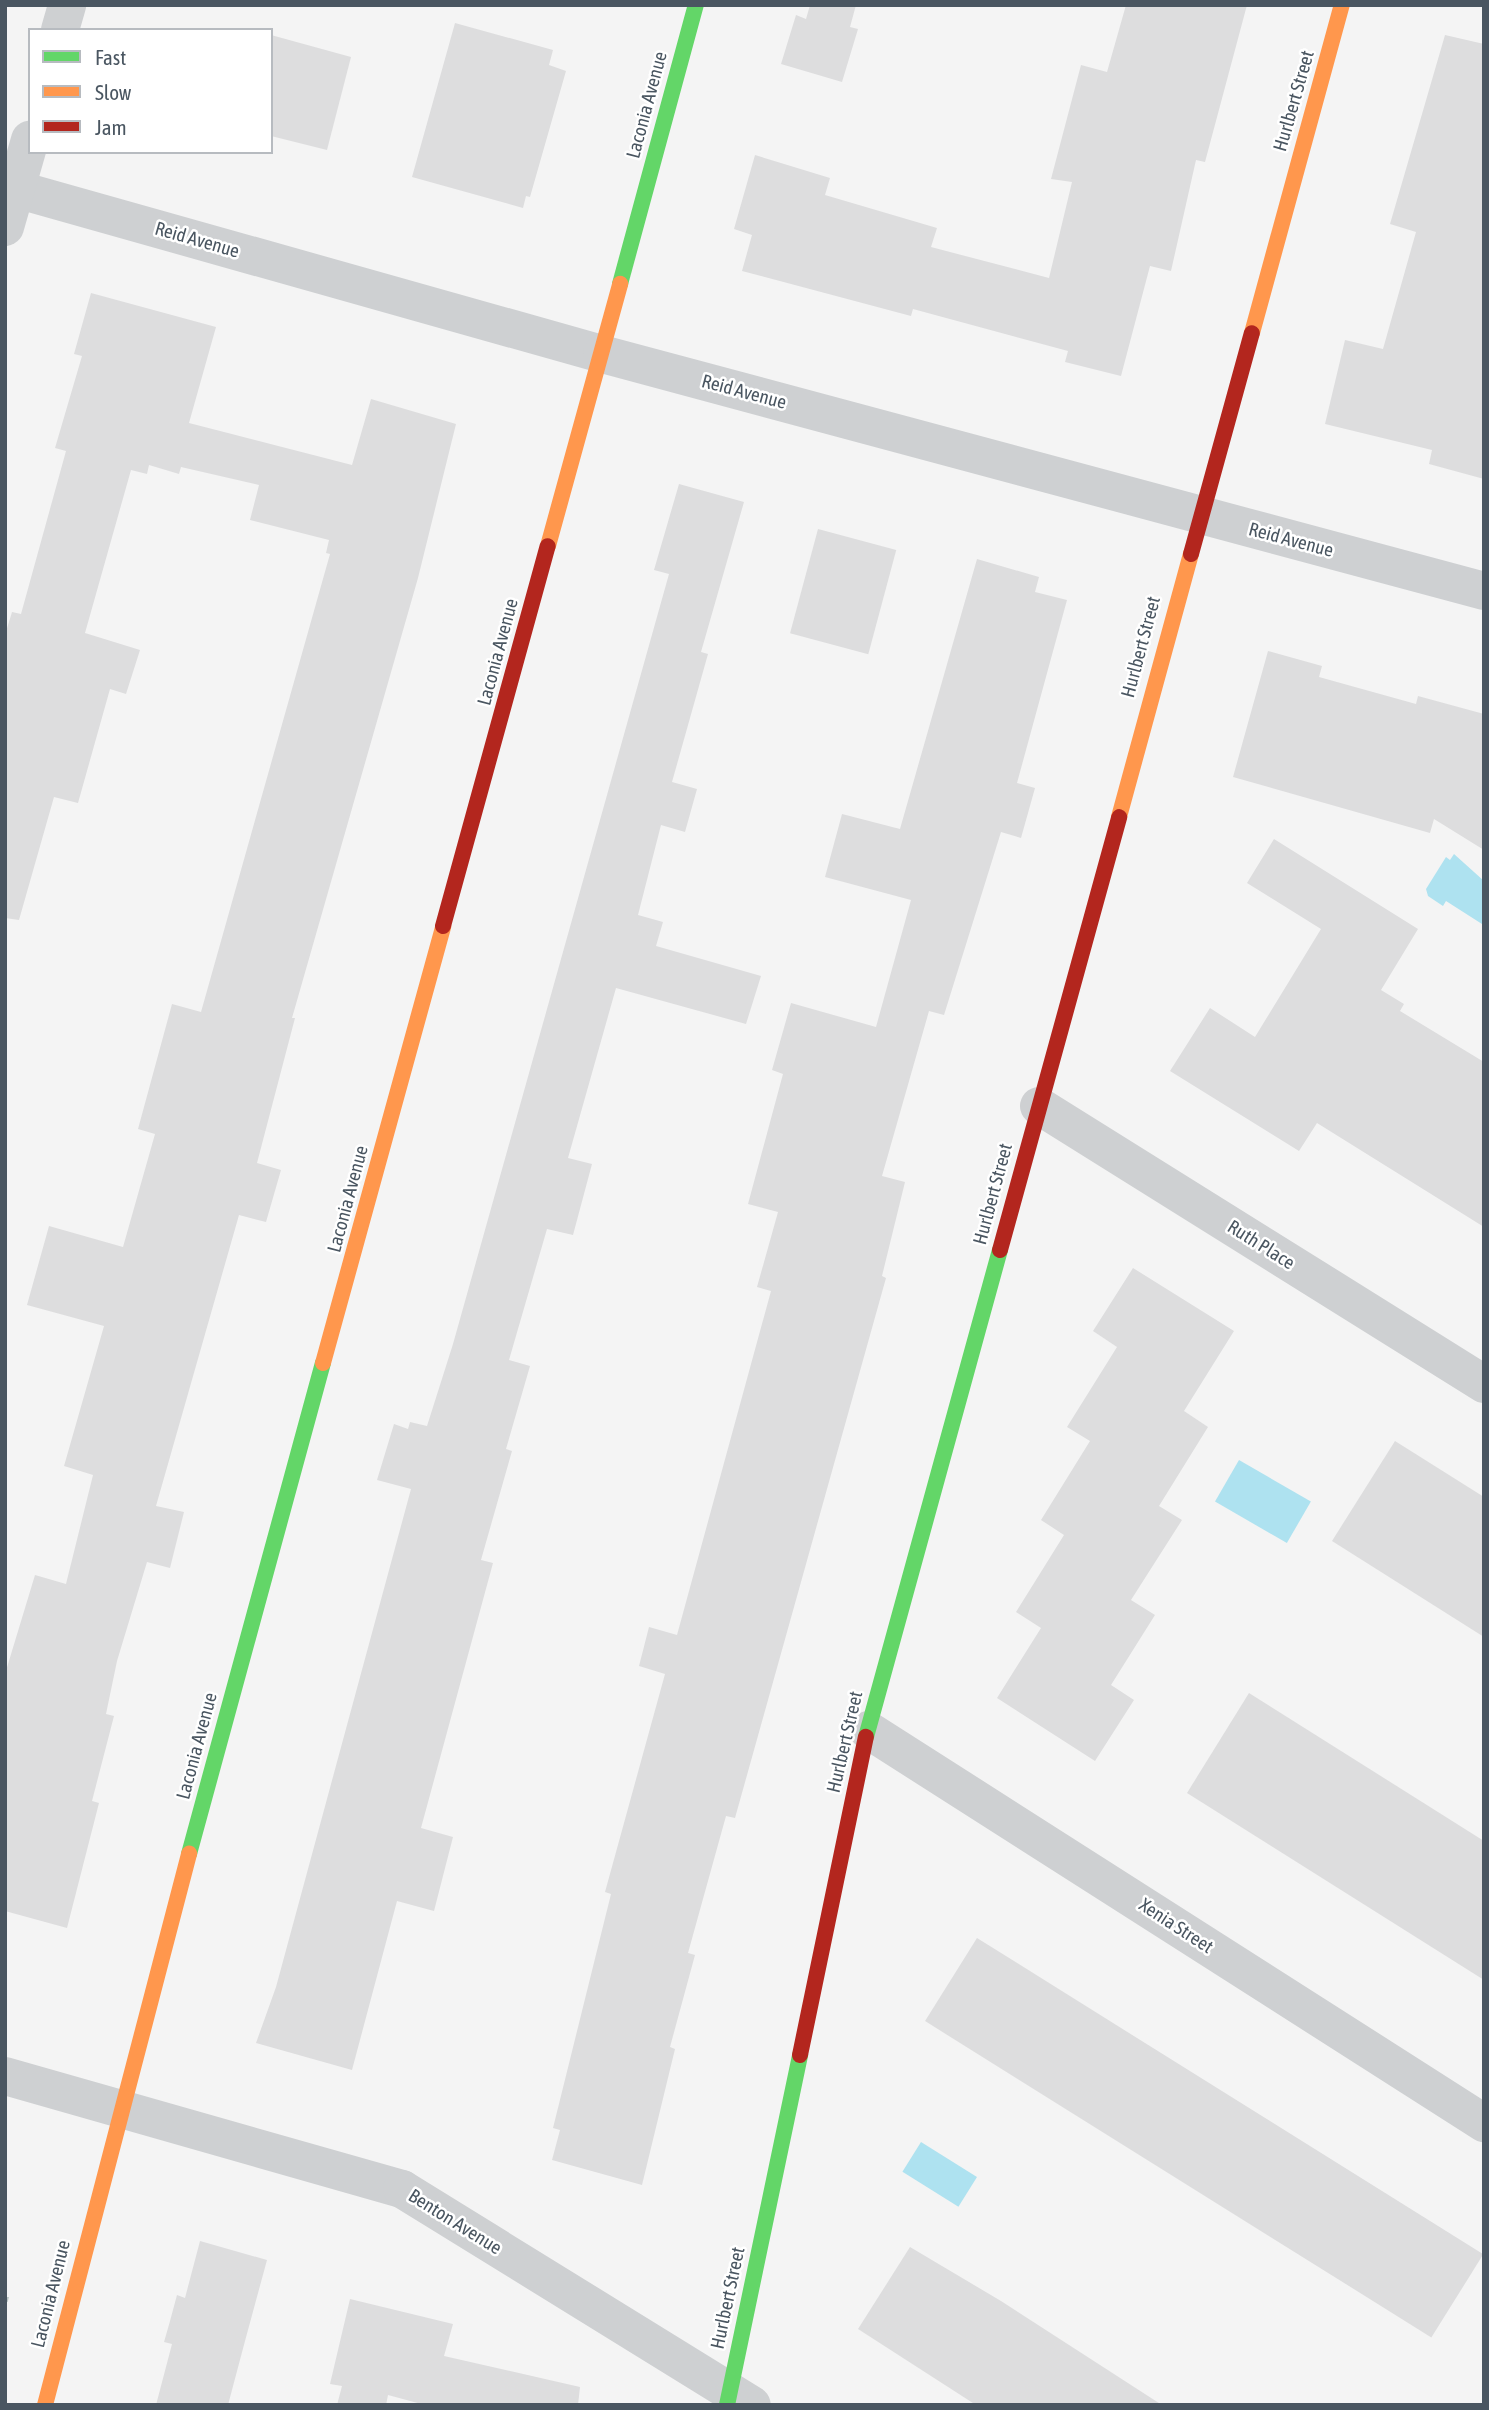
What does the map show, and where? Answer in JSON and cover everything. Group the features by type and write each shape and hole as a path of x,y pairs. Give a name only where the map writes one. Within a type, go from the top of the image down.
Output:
{"street":[{"path":"60,28 66,5"},
{"name":"Laconia Avenue","path":"45,2405 119,2108 696,5"},
{"name":"Hurlbert Street","path":"736,2400 868,1730 1199,516 1342,5"},
{"path":"5,226 10,188 28,145"},
{"name":"Reid Avenue","path":"10,188 602,354 1484,591"},
{"name":"Ruth Place","path":"1039,1106 1484,1384"},
{"name":"Xenia Street","path":"868,1730 1484,2123"},
{"name":"Benton Avenue","path":"5,2076 402,2189 736,2400"}],"path":[{"path":"5,2301 7,2293"}],"water":[{"path":"1454,854 1484,881 1482,924 1446,901 1443,906 1428,896 1426,889 1446,857 1450,860"},
{"path":"1239,1460 1311,1502 1287,1543 1215,1502"},
{"path":"921,2142 977,2177 958,2207 902,2172"}],"building":[{"path":"810,5 856,5 850,27 858,29 842,82 781,64 796,15 806,19"},
{"path":"1126,5 1247,5 1205,162 1196,160 1171,271 1150,266 1121,376 1065,362 1068,351 913,309 911,316 742,271 752,235 734,229 755,155 830,178 825,195 937,228 931,247 1049,278 1072,182 1051,179 1081,65 1107,72"},
{"path":"455,23 553,50 549,65 566,71 530,197 526,196 523,208 412,177"},
{"path":"1445,35 1484,44 1484,479 1429,464 1432,450 1325,424 1345,340 1383,349 1416,232 1390,224"},
{"path":"273,36 351,57 327,150 273,136"},
{"path":"91,293 216,327 189,423 352,465 371,399 456,424 418,578 292,1018 295,1018 257,1163 281,1170 266,1222 239,1215 156,1506 184,1512 170,1568 147,1562 117,1661 106,1714 114,1716 92,1801 99,1803 67,1928 5,1911 5,1674 35,1575 66,1584 93,1475 64,1466 104,1326 27,1305 49,1226 123,1247 155,1134 138,1129 172,1004 201,1012 330,554 326,553 329,540 250,520 259,485 181,467 179,474 149,465 147,474 131,470 85,633 140,650 126,694 110,689 78,803 54,797 19,920 5,918 5,635 12,612 21,614 66,451 55,448 82,356 74,354"},
{"path":"679,484 744,502 701,652 708,654 672,782 697,789 685,832 661,825 638,915 663,922 656,946 761,976 746,1024 616,988 568,1158 592,1164 573,1235 547,1229 509,1360 530,1366 506,1449 512,1451 481,1560 493,1563 421,1828 453,1837 434,1911 397,1901 352,2070 256,2043 276,1987 411,1489 377,1480 394,1424 408,1429 410,1422 427,1426 453,1344 669,574 654,570"},
{"path":"818,529 896,550 868,654 790,633"},
{"path":"977,559 1039,577 1035,592 1067,600 1017,783 1035,788 1021,838 1001,832 944,1015 929,1011 882,1176 905,1182 882,1276 886,1278 735,1818 726,1816 688,1953 695,1955 670,2047 675,2049 642,2185 552,2160 560,2130 553,2128 611,1894 605,1892 665,1674 639,1666 649,1627 677,1635 771,1291 757,1287 778,1212 748,1204 783,1074 772,1070 791,1003 876,1027 911,900 825,877 842,814 900,829"},
{"path":"1268,651 1322,666 1319,677 1416,704 1418,696 1484,714 1484,850 1434,819 1430,833 1233,777"},
{"path":"1274,839 1418,929 1381,990 1404,1004 1400,1011 1484,1062 1484,1227 1317,1123 1299,1151 1170,1071 1210,1008 1255,1037 1321,929 1247,883"},
{"path":"1133,1268 1234,1331 1184,1411 1208,1427 1159,1506 1182,1520 1131,1600 1155,1615 1111,1685 1134,1700 1095,1761 997,1698 1041,1628 1016,1612 1064,1535 1041,1520 1090,1441 1067,1427 1117,1347 1093,1331"},
{"path":"1395,1441 1484,1497 1484,1637 1332,1541"},
{"path":"1249,1693 1484,1841 1484,1980 1187,1793"},
{"path":"977,1938 1483,2254 1431,2337 925,2021"},
{"path":"200,2241 267,2260 228,2405 156,2405 172,2344 164,2342 177,2295 185,2298"},
{"path":"910,2247 1001,2301 1162,2405 976,2405 858,2329"},
{"path":"350,2299 453,2324 444,2356 580,2387 578,2405 425,2405 388,2395 386,2405 337,2405 342,2386 330,2384"}],"traffic: fast":[{"path":"620,284 696,5"},
{"path":"866,1737 1000,1250"},
{"path":"189,1854 323,1363"},
{"path":"727,2405 800,2055"}],"traffic: slow":[{"path":"1252,333 1342,5"},
{"path":"548,546 620,284"},
{"path":"1119,817 1191,554"},
{"path":"323,1363 443,926"},
{"path":"45,2405 189,1854"}],"traffic: jam":[{"path":"1191,554 1252,333"},
{"path":"443,926 548,546"},
{"path":"1000,1250 1119,817"},
{"path":"800,2055 866,1737"}]}
